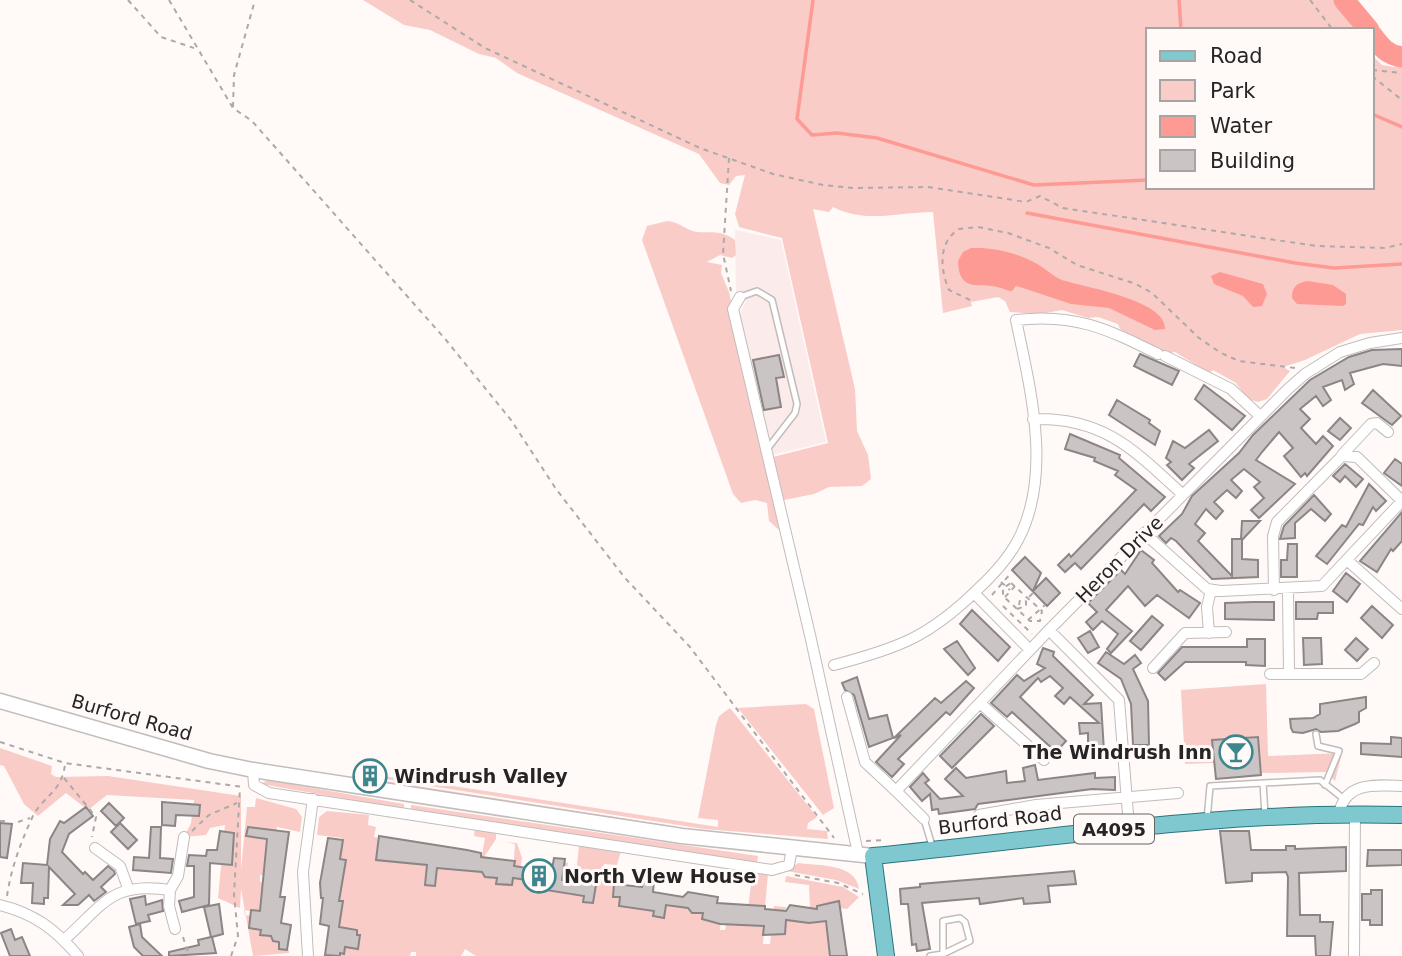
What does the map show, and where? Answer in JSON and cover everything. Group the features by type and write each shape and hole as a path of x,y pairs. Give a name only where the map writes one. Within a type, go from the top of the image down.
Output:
{"main road":[{"name":"Burford Road","path":"0,701 209,761 253,770 682,836 866,855 1129,827 1346,809 1402,815"},
{"path":"866,855 878,898 886,956"}],"street":[{"path":"740,298 733,309 810,635 866,855"},
{"path":"834,665 887,652 910,642 944,620 1003,563 1024,527 1034,484 1033,419 1016,320 1082,320 1112,331 1231,389 1260,416"},
{"name":"Heron Drive","path":"896,791 1182,494 1305,374 1333,355 1370,342 1402,338"},
{"path":"1033,419 1069,421 1112,435 1136,451 1182,494"},
{"path":"1275,590 1273,536 1277,522 1371,424 1377,424 1388,432"},
{"path":"1144,533 1198,585 1211,590 1289,590 1322,586 1402,500 1357,457 1342,456"},
{"path":"1348,561 1402,609"},
{"path":"1209,633 1207,603 1211,590"},
{"path":"1289,590 1289,673"},
{"path":"974,593 1030,650"},
{"path":"1049,630 1119,701 1129,827"},
{"path":"1153,668 1185,633 1226,632"},
{"path":"1270,674 1361,674 1374,663"},
{"path":"847,697 865,762 924,819"},
{"path":"981,704 1044,760"},
{"path":"253,770 254,785 269,793 780,870 791,862 792,848"},
{"name":"Burford Road","path":"1346,809 1360,786 1402,786"},
{"path":"979,815 1036,805 1178,793"},
{"path":"308,956 303,872 313,799"},
{"path":"1346,809 1354,956"},
{"path":"175,929 169,906 170,890 178,876 184,837"},
{"path":"95,848 120,866 128,888"},
{"path":"64,940 109,899 128,888 170,890"},
{"path":"3,906 38,919 64,940 78,956"}],"lane":[{"path":"740,298 749,292 762,292 775,306 797,404 795,413 771,441 766,453"},
{"path":"1316,734 1318,746 1339,751 1325,785"},
{"path":"1207,820 1210,786 1320,780 1346,809"},
{"path":"1263,783 1265,816"},
{"path":"924,819 933,849"},
{"path":"930,956 943,954 970,940 965,922 960,918 943,921 943,954"}],"path":[{"path":"128,0 161,37 195,48"},
{"path":"169,0 195,48 233,108 252,121 446,340 511,420 556,489 625,578 690,648 836,841"},
{"path":"233,108 234,75 255,0"},
{"path":"410,0 485,48 729,158 774,174 823,185 853,188 928,187 1026,202 1040,196 1063,208 1316,246 1385,248 1402,244"},
{"path":"1310,0 1332,28"},
{"path":"1374,70 1402,73"},
{"path":"1374,78 1402,100"},
{"path":"729,158 723,254 730,287"},
{"path":"970,300 949,290 942,260 943,253 951,236 960,229 993,229 1043,245 1077,265 1146,289 1204,343 1233,359 1295,368"},
{"path":"1011,573 991,594 1032,634"},
{"path":"1002,583 1016,585 1027,599 1040,609"},
{"path":"1002,583 1011,591"},
{"path":"1002,583 1005,597 1018,607 1028,620 1035,623 1040,621 1040,609"},
{"path":"1005,597 1016,585"},
{"path":"1018,607 1026,606 1032,593"},
{"path":"1018,607 1020,600 1027,599"},
{"path":"1028,620 1045,604"},
{"path":"0,741 65,763 240,787 254,785"},
{"path":"3,906 9,872 32,817 55,793 64,777 65,763"},
{"path":"64,777 96,817 92,838 95,848"},
{"path":"231,956 237,936 234,894 240,787"},
{"path":"184,837 209,816 238,802"},
{"path":"18,822 32,817"},
{"path":"0,821 7,821"},
{"path":"780,870 786,874 838,883 878,898"},
{"path":"175,929 184,938 189,956"}],"shaded area":[{"path":"735,230 781,240 826,442 772,455 774,443 767,437 740,314 746,301 736,294"}],"green space":[{"path":"363,0 1334,0 1342,7 1353,28 1146,28 1146,189 1374,189 1374,57 1382,65 1394,67 1402,62 1402,330 1360,334 1305,360 1283,367 1290,371 1267,399 1258,402 1248,399 1236,383 1213,370 1209,373 1175,352 1155,349 1120,329 1118,324 1098,317 1088,318 1062,310 1040,314 1010,312 1005,301 998,297 971,302 972,306 943,313 933,212 870,216 833,207 829,212 813,209 855,389 857,431 868,455 871,479 862,486 829,487 814,494 784,500 773,457 828,443 782,238 739,227 735,214 745,175 736,176 729,185 720,183 699,154 517,73 496,58 479,54 430,30 404,25"},
{"path":"667,221 694,232 721,233 735,240 736,255 732,258 720,255 707,262 722,265 721,273 729,292 779,530 769,521 767,503 755,500 741,503 733,494 642,240 647,226"},
{"path":"1266,684 1268,756 1342,753 1335,781 1326,772 1262,773 1257,737 1213,740 1214,763 1185,764 1181,690"},
{"path":"806,704 814,709 834,808 823,815 738,708"},
{"path":"730,708 817,817 808,823 807,829 827,831 828,839 704,829 373,777 414,780 718,827 718,820 698,818 716,725 719,716"},
{"path":"0,748 52,766 51,774 56,777 108,776 241,796 241,870 247,807 255,807 256,798 296,809 302,817 300,832 277,827 269,875 260,875 260,882 279,885 262,913 245,910 241,889 240,908 218,898 225,825 210,828 206,835 184,837 191,823 194,800 107,795 88,810 66,793 38,816 24,804 4,766 0,765"},
{"path":"372,779 666,825 673,828 372,782"},
{"path":"267,780 404,804 404,809 261,784"},
{"path":"411,805 758,856 757,863 411,810"},
{"path":"327,811 369,815 368,825 376,827 374,837 379,838 376,860 397,863 398,853 453,869 479,872 485,838 474,836 475,829 496,832 496,839 482,860 497,878 496,884 512,885 515,844 506,842 517,843 522,858 519,879 541,882 564,862 568,863 565,894 584,896 583,902 592,903 598,878 602,879 602,882 614,884 613,896 654,911 654,916 664,917 668,894 683,896 682,907 704,910 703,919 714,921 722,904 720,930 725,930 727,917 729,925 746,924 751,885 732,878 735,869 768,874 765,906 750,905 749,924 762,926 765,922 763,944 770,944 774,906 786,907 778,935 785,934 786,920 807,923 810,909 809,885 785,882 786,876 843,887 859,897 847,909 839,908 838,901 817,906 819,921 828,921 829,927 844,926 827,930 830,956 476,956 465,949 461,956 416,956 416,952 411,952 410,956 340,956 344,953 345,948 341,948 351,929 335,927 325,903 346,860 339,858 342,838 317,835 319,817"},
{"path":"579,845 621,851 617,865 604,864 603,871 583,870 577,865"},
{"path":"798,863 844,870 851,874 859,889 836,880 787,871"},
{"path":"246,915 261,921 274,941 286,943 279,949 289,950 289,953 253,956"}],"water":[{"path":"971,248 1015,254 1062,280 1139,303 1153,310 1162,319 1165,329 1155,330 1109,308 1071,304 1016,286 1011,291 967,283 959,272 958,261 963,252"},
{"path":"1220,272 1263,284 1267,294 1262,306 1253,307 1243,296 1214,284 1211,276"},
{"path":"1308,281 1333,285 1346,294 1346,304 1297,304 1292,298 1294,288"}],"building":[{"path":"1402,349 1402,366 1383,364 1350,373 1354,384 1345,390 1342,380 1323,387 1331,400 1323,406 1316,396 1300,409 1310,419 1301,428 1316,444 1323,436 1333,446 1307,476 1305,473 1301,477 1284,456 1293,448 1279,432 1262,452 1256,460 1295,484 1259,518 1251,510 1264,498 1254,487 1260,482 1244,469 1231,480 1242,491 1236,498 1227,490 1214,502 1223,511 1216,519 1206,509 1195,524 1205,533 1198,541 1232,576 1232,539 1241,539 1242,521 1260,521 1242,540 1242,559 1258,560 1258,577 1212,579 1176,541 1171,538 1166,543 1159,536 1182,514 1192,496 1239,453 1253,435 1310,380 1349,357 1372,350"},
{"path":"1140,354 1179,371 1172,385 1134,366"},
{"path":"779,355 784,377 776,378 781,407 764,410 753,360"},
{"path":"1204,385 1245,416 1232,430 1195,399"},
{"path":"1373,390 1401,416 1392,425 1362,403"},
{"path":"1117,400 1150,420 1149,423 1160,431 1155,445 1109,415"},
{"path":"1340,418 1351,428 1340,440 1328,431"},
{"path":"1209,430 1218,441 1189,464 1194,468 1182,480 1167,465 1171,462 1166,458 1173,441 1185,448"},
{"path":"1070,434 1120,455 1119,458 1165,497 1151,511 1144,504 1081,569 1075,563 1065,572 1058,565 1069,554 1071,557 1136,490 1115,475 1118,471 1094,461 1095,458 1065,449"},
{"path":"1395,459 1402,464 1402,486 1384,473"},
{"path":"1345,464 1363,479 1356,487 1345,476 1340,482 1333,476"},
{"path":"1369,484 1386,501 1376,511 1373,507 1363,525 1359,524 1327,564 1316,556 1342,525 1346,527"},
{"path":"1314,495 1331,514 1325,521 1311,509 1295,523 1295,538 1280,539 1284,526"},
{"path":"1402,512 1402,541 1393,551 1391,549 1377,572 1360,561"},
{"path":"1288,544 1297,544 1297,577 1281,577 1281,560 1287,560"},
{"path":"1141,550 1154,560 1152,563 1178,592 1180,590 1200,603 1189,618 1157,595 1145,606 1128,586 1106,610 1132,631 1111,653 1107,649 1118,634 1102,621 1093,630 1086,622 1097,612 1088,603 1121,570 1125,574"},
{"path":"1025,557 1041,573 1033,591 1046,578 1060,593 1047,606 1012,570"},
{"path":"1346,573 1360,584 1347,602 1333,591"},
{"path":"1274,602 1274,620 1225,619 1225,603"},
{"path":"1296,602 1333,602 1333,613 1318,613 1317,619 1296,619"},
{"path":"1372,606 1393,625 1382,638 1361,618"},
{"path":"972,610 1010,647 998,661 960,624"},
{"path":"1152,616 1163,625 1141,650 1130,641"},
{"path":"1090,631 1099,647 1088,653 1078,638"},
{"path":"1303,638 1321,638 1322,664 1304,665"},
{"path":"1356,638 1368,649 1357,661 1345,650"},
{"path":"1247,639 1265,639 1265,666 1246,665 1246,662 1185,662 1165,680 1158,673 1182,647 1247,647"},
{"path":"957,641 975,668 968,675 944,649"},
{"path":"1043,648 1054,652 1053,656 1093,695 1084,704 1101,703 1104,751 1088,751 1088,733 1080,734 1079,723 1099,723 1070,697 1064,704 1055,696 1063,688 1050,676 1041,682 1038,678 1020,697 1066,741 1056,752 1012,712 1007,717 991,703 1017,675 1024,681 1045,668 1037,664"},
{"path":"1106,652 1124,664 1135,655 1141,663 1133,669 1148,701 1149,745 1133,745 1131,704 1121,679 1098,663"},
{"path":"857,677 869,719 887,715 893,738 869,747 854,695 845,690 842,683"},
{"path":"966,681 974,688 950,715 946,712 898,759 904,764 892,777 876,762 901,735 894,738 935,698 941,703"},
{"path":"1366,697 1366,708 1359,712 1359,722 1355,724 1338,731 1321,732 1316,729 1303,733 1293,732 1291,728 1290,719 1313,718 1320,714 1320,704"},
{"path":"981,714 994,726 952,768 940,756"},
{"name":"The Windrush Inn","path":"1258,737 1261,775 1216,779 1212,740"},
{"path":"1391,737 1402,738 1402,757 1361,754 1361,743 1391,744"},
{"path":"1035,765 1038,780 1095,773 1095,778 1115,777 1115,790 1092,789 978,804 975,809 939,814 938,809 932,810 930,794 922,801 910,787 923,773 929,780 925,783 940,799 963,796 945,779 956,768 966,778 1006,771 1007,783 1025,781 1023,768"},
{"path":"162,802 200,805 199,816 176,815 175,826 162,825"},
{"path":"109,803 124,818 116,826 101,811"},
{"path":"86,807 93,816 69,834 62,852 83,874 85,872 93,880 108,866 114,871 115,874 101,887 106,892 94,901 89,895 78,905 63,905 75,894 49,867 48,898 44,898 44,904 32,903 33,883 21,883 23,863 47,865 50,839 60,821 64,823"},
{"path":"0,823 12,824 7,858 0,857"},
{"path":"120,823 137,840 128,849 111,832"},
{"path":"151,827 161,827 160,858 173,859 171,873 133,870 134,857 149,858"},
{"path":"248,827 289,832 280,897 285,897 281,923 291,925 287,950 279,949 279,942 273,941 271,936 260,935 261,930 249,928 251,910 260,911 267,839 246,836"},
{"path":"220,831 234,833 232,865 210,863 209,905 182,912 179,901 194,897 194,866 187,866 189,855 206,856 207,850 217,850"},
{"path":"1220,831 1249,831 1251,850 1286,850 1286,846 1295,846 1295,849 1346,847 1346,871 1299,873 1300,915 1320,915 1320,922 1333,922 1330,956 1316,956 1315,936 1287,936 1286,872 1252,873 1252,881 1226,883"},
{"path":"379,836 467,850 481,853 481,857 515,861 514,866 539,870 552,869 554,858 565,859 562,880 586,881 587,872 598,873 593,903 583,902 584,896 540,889 541,882 513,878 512,885 496,884 497,878 485,877 482,872 437,868 435,886 425,885 427,865 376,860"},
{"path":"328,838 343,840 340,859 346,860 339,901 343,901 339,927 357,930 357,935 360,935 358,949 345,947 344,954 340,953 340,956 325,955 329,926 320,924 323,898 320,883"},
{"path":"1368,850 1402,850 1402,865 1367,866"},
{"path":"644,870 655,871 653,892 683,897 688,892 718,897 717,903 765,906 765,909 786,911 790,905 817,909 817,906 839,901 847,956 830,956 826,921 809,923 786,920 785,934 763,935 764,926 720,924 702,919 703,913 692,913 688,908 666,905 664,918 653,916 654,911 619,906 620,897 613,897 614,884 642,887"},
{"path":"1074,871 1076,884 1048,886 1050,902 1024,904 1023,898 980,904 979,898 922,903 930,949 917,951 916,944 912,945 908,904 901,904 900,889 920,887 920,884"},
{"path":"1371,890 1382,890 1382,925 1370,925 1370,920 1362,920 1362,894 1371,894"},
{"path":"145,896 146,905 162,900 163,911 148,915 150,921 136,924 130,899"},
{"path":"219,904 223,934 212,937 216,953 169,956 169,952 199,945 198,940 211,937 204,907"},
{"path":"140,924 142,937 162,956 143,956 134,947 129,927"},
{"path":"11,929 15,940 22,937 30,956 10,956 1,933"}],"waterway":[{"path":"813,0 797,119 812,135 837,133 877,138 1034,185 1146,180"},
{"path":"1179,0 1181,28"},
{"path":"1344,0 1367,28"},
{"path":"1374,38 1385,50 1402,57"},
{"path":"1374,115 1402,127"},
{"path":"1027,213 1295,263 1334,268 1402,264"}],"place":[{"name":"The Windrush Inn","path":"1236,752"},
{"name":"Windrush Valley","path":"370,776"},
{"name":"North Vlew House","path":"539,876"}]}
